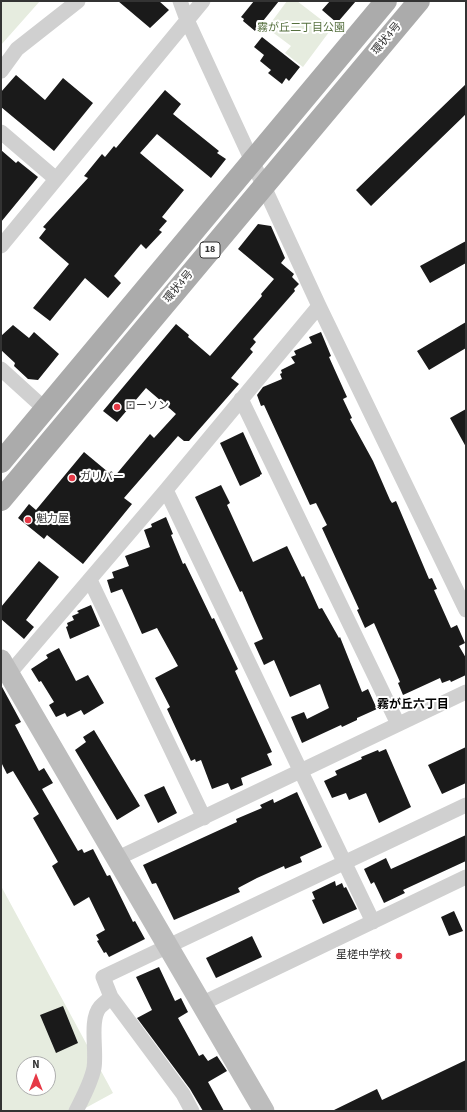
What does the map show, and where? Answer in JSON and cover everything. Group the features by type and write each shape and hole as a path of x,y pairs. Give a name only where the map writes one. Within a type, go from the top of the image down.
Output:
{"main road":[{"name":"18","path":"1,462 386,1"},
{"name":"環状4号","path":"1,500 419,1"}],"street":[{"path":"1,72 17,49 78,1"},
{"path":"180,1 187,20 319,306 466,610"},
{"path":"1,246 203,1"},
{"path":"1,132 56,179"},
{"path":"264,1111 5,667 90,580 319,306"},
{"path":"1,369 45,409"},
{"path":"241,399 398,724"},
{"path":"166,490 302,771 373,922"},
{"path":"90,580 204,818"},
{"path":"116,859 466,692"},
{"path":"192,1111 183,1094 111,997 103,977 345,864 466,805"},
{"path":"201,1004 466,877"},
{"path":"76,1111 94,1069 94,1019 99,1008 111,997"}],"green space":[{"path":"1,1 40,1 1,45"},
{"name":"霧が丘二丁目公園","path":"287,1 297,1 332,28 303,67 285,53 291,46 267,28"},
{"path":"1,886 113,1093 80,1111 1,1111"}],"building":[{"path":"118,1 159,1 169,10 150,28"},
{"path":"254,1 279,1 255,31 243,21 244,19 241,17"},
{"path":"330,1 356,1 337,23 322,10"},
{"path":"262,37 300,67 289,81 286,78 282,84 268,73 271,70 260,61 264,55 254,47"},
{"path":"16,75 45,100 63,78 93,103 54,151 1,107 1,92"},
{"path":"466,84 466,114 371,206 356,190"},
{"path":"165,90 181,104 173,114 219,151 217,153 226,159 211,178 157,134 140,153 184,190 162,217 167,221 159,230 162,232 146,249 141,244 114,276 121,283 108,298 85,278 50,321 33,308 69,264 39,238 46,229 43,227 88,178 84,176 102,154 105,157 114,146 116,148"},
{"path":"1,150 16,163 18,161 38,177 1,222"},
{"path":"258,224 271,226 285,258 281,263 294,274 292,277 299,284 294,289 295,291 253,339 256,342 250,349 253,352 231,378 239,384 189,441 184,441 178,436 124,498 132,504 83,564 47,535 44,539 18,518 29,504 36,510 84,452 114,477 150,434 154,438 176,414 146,388 117,422 103,411 176,324 189,335 188,337 210,356 262,296 261,294 274,279 238,249"},
{"path":"466,241 466,263 430,283 420,266"},
{"path":"466,322 466,348 429,370 417,351"},
{"path":"13,325 29,338 34,332 59,354 38,380 28,379 14,366 15,363 1,350 1,336"},
{"path":"321,332 331,356 329,357 347,397 343,399 352,418 350,419 373,461 390,500 392,503 396,501 429,579 432,578 437,589 434,590 451,628 457,625 465,643 459,646 466,658 466,675 451,682 450,680 442,683 440,678 403,695 398,683 400,682 374,623 365,628 357,610 359,609 322,528 327,525 316,503 310,505 264,405 261,406 257,395 263,387 282,379 280,374 282,373 281,370 295,363 291,357 296,355 294,351 312,343 309,337"},
{"path":"466,409 466,447 450,418"},
{"path":"243,432 262,474 240,486 220,443"},
{"path":"221,485 230,503 227,505 253,562 287,546 302,577 304,576 319,609 322,608 339,638 340,637 362,692 368,689 377,709 342,727 341,725 302,743 291,717 304,712 307,719 329,708 320,684 290,697 274,660 264,665 254,643 263,639 242,591 240,592 195,497"},
{"path":"166,517 173,534 171,535 183,564 185,563 212,619 214,618 238,669 235,671 272,752 267,754 272,765 241,778 243,785 231,790 228,783 212,789 201,760 196,762 195,759 191,761 167,709 170,707 155,678 178,666 157,628 142,634 122,589 111,593 107,580 114,578 112,572 129,566 125,556 150,547 144,530 152,527 151,524"},
{"path":"39,561 59,577 26,620 34,627 24,639 1,619 1,607"},
{"path":"91,605 100,626 70,639 66,627 68,626 67,623 74,620 72,616 79,613 77,611"},
{"path":"59,648 76,681 88,675 104,703 84,715 81,710 67,717 65,713 56,717 49,705 54,702 41,681 39,682 31,669 48,658 46,655"},
{"path":"1,685 21,722 15,725 39,771 44,768 53,783 42,789 78,851 82,849 84,853 93,849 107,876 110,875 133,922 135,921 145,939 109,957 106,952 104,953 97,941 99,940 96,935 105,930 89,897 74,906 52,866 58,862 33,818 39,814 13,771 7,774 1,762"},
{"path":"94,730 140,806 117,820 75,750 86,742 83,737"},
{"path":"466,747 466,783 442,794 428,765"},
{"path":"386,749 411,807 379,823 366,793 349,800 346,793 332,798 324,781 337,775 335,771 362,759 361,757 378,750 379,752"},
{"path":"164,786 177,813 158,823 144,795"},
{"path":"297,792 322,847 300,857 302,862 285,869 284,866 257,878 238,888 240,892 174,920 156,883 152,884 143,865 237,822 236,819 262,808 260,805 273,799 274,803"},
{"path":"466,835 466,861 403,890 405,893 384,903 374,882 371,884 364,869 386,858 391,869"},
{"path":"335,881 336,886 342,883 344,888 346,887 357,909 323,924 312,900 315,899 312,892"},
{"path":"454,911 463,931 449,936 441,917"},
{"path":"252,936 262,957 216,978 206,958"},
{"path":"159,967 175,1001 181,998 188,1012 178,1018 199,1056 203,1054 208,1061 217,1056 227,1071 208,1082 224,1111 203,1111 190,1089 137,1018 152,1010 136,977"},
{"path":"63,1006 78,1043 56,1053 40,1015"},
{"path":"466,1060 466,1111 332,1111 377,1089 382,1100"}],"place":[{"name":"ローソン","path":"117,407"},
{"name":"ガリバー","path":"72,478"},
{"name":"魁力屋","path":"28,520"},
{"name":"星槎中学校","path":"399,956"}],"district":[{"name":"霧が丘六丁目","path":"413,705"}]}
